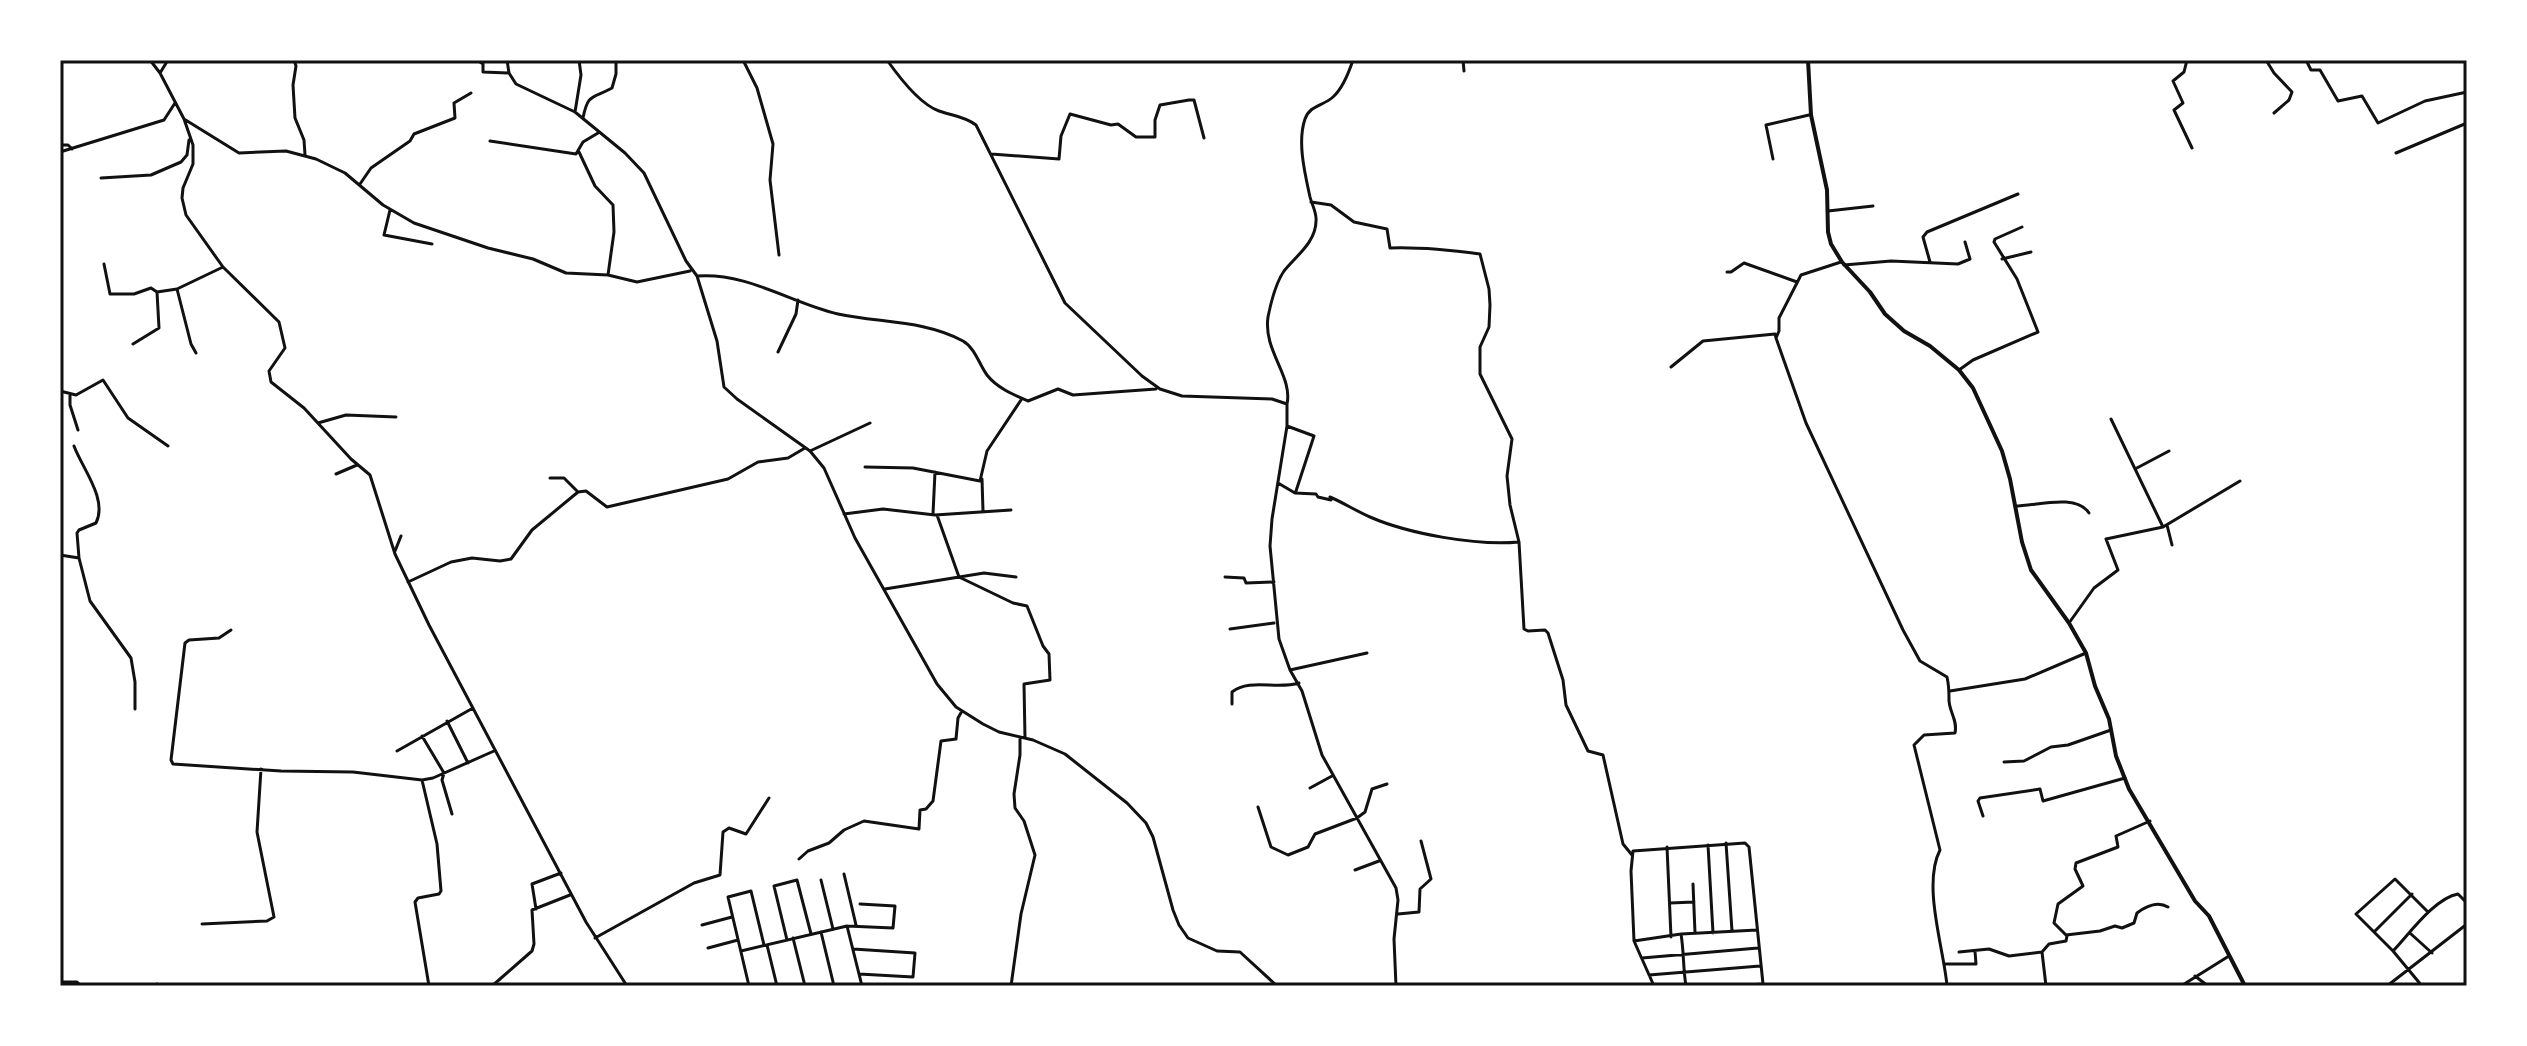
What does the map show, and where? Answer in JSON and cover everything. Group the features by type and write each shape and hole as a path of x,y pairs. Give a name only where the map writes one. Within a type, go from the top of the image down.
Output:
{"street":[{"path":"150,60 184,119 189,136 194,157 183,188 184,207 194,229 223,267 279,322 285,345 283,353 269,371 270,379 318,423 373,481 395,554 408,582 571,895 627,986"},
{"path":"160,73 168,60"},
{"path":"294,60 295,118 304,140 305,155"},
{"path":"477,60 482,63 484,72 509,73"},
{"path":"507,60 513,82 575,112 644,173 697,276 717,341 724,387 810,451 829,477 844,514 937,684 962,710 999,732 1065,754 1127,803 1146,823 1162,864 1179,925 1188,938 1217,951 1240,952 1277,986"},
{"path":"575,112 581,75 579,60"},
{"path":"582,119 587,100 612,88 616,60"},
{"path":"743,60 758,90 773,144 770,180 779,255"},
{"path":"887,60 919,97 933,108 965,118 976,125 1065,303 1084,324 1160,389"},
{"path":"1353,60 1331,99 1306,114 1303,128 1304,168 1316,221 1312,236 1281,277 1271,302 1268,321 1271,351 1286,385 1287,426 1270,546 1275,623 1290,670 1299,683 1322,755 1396,888 1396,986"},
{"path":"1463,60 1464,71"},
{"path":"1808,60 1811,115 1825,176 1829,238 1843,264 1870,292 1885,314 1959,370 1973,388 1998,440 2031,570 2069,623 2086,653 2125,778 2137,804 2150,821 2195,901 2209,916 2245,986"},
{"path":"2187,60 2184,72 2173,81 2183,103 2174,110 2192,148"},
{"path":"2266,60 2292,92 2289,100 2274,113"},
{"path":"2306,60 2311,70 2320,69 2338,101 2362,96 2378,123 2425,101 2467,92"},
{"path":"360,184 371,168 411,141 414,134 455,118 454,103 471,93"},
{"path":"991,154 1059,159 1061,136 1070,114 1118,124 1136,137 1155,137 1155,120 1160,105 1189,100 1194,100 1204,138"},
{"path":"60,152 164,120 175,103"},
{"path":"1773,159 1766,125 1811,115"},
{"path":"184,119 239,153 286,151 305,155 345,173 390,210 424,227 533,259 566,273 608,275 644,282 692,271"},
{"path":"2396,153 2467,123"},
{"path":"598,133 583,142 579,152 595,186 613,205 614,232 608,275"},
{"path":"101,178 151,175 181,162 187,155 189,136"},
{"path":"490,141 536,146 556,152 579,152"},
{"path":"60,145 68,145 72,149"},
{"path":"1930,262 1923,237 1927,232 2018,194"},
{"path":"1311,202 1321,206 1331,205 1354,222 1387,229 1390,248 1448,248 1459,254 1480,254 1490,305 1489,327 1481,341 1480,374 1512,439 1507,476 1519,542 1524,629 1548,633 1567,708 1589,753 1603,755 1623,844 1632,855"},
{"path":"1828,211 1873,206"},
{"path":"390,210 384,235 432,244"},
{"path":"1959,370 1973,360 2038,332 2017,279 2002,259 1995,239 2022,227"},
{"path":"1776,338 1779,318 1805,272 1843,264 1891,261 1958,264 1967,261 1970,256 1965,242"},
{"path":"2002,259 2031,252"},
{"path":"1727,272 1744,263 1797,282"},
{"path":"104,264 110,294 134,294 151,288 157,292 177,289 223,267"},
{"path":"697,276 717,276 748,283 835,313 918,326 959,339 971,347 991,379 1022,399 1032,401 1058,389 1073,395 1160,389 1182,396 1272,399 1287,404"},
{"path":"177,289 188,335 196,353"},
{"path":"133,344 159,328 157,292"},
{"path":"778,352 796,314 798,300"},
{"path":"1671,367 1703,341 1775,334 1806,423 1903,630 1920,661 1947,677 1949,704 1956,720 1955,733 1924,735 1914,742 1940,850 1934,882 1936,918 1947,986"},
{"path":"1480,357 1485,348"},
{"path":"60,391 76,395 103,380 128,418 168,446"},
{"path":"70,395 78,430"},
{"path":"983,511 981,479 987,451 1022,399"},
{"path":"318,423 346,415 396,417"},
{"path":"2111,419 2172,545"},
{"path":"810,451 870,423"},
{"path":"1287,426 1314,436 1295,493"},
{"path":"74,446 93,485 99,512 96,523 78,532 79,558 90,601 131,658 135,709"},
{"path":"408,582 451,562 472,558 511,559 541,522 578,492 586,491 602,506 616,505 728,479 758,462 785,459 805,448"},
{"path":"2135,469 2169,451"},
{"path":"336,474 357,465"},
{"path":"865,467 908,467 977,481 981,479"},
{"path":"935,472 935,514 959,577 1013,603 1027,606 1049,654 1050,680 1028,682 1024,686 1022,738 1014,794 1015,808 1024,821 1035,855 1021,914 1011,986"},
{"path":"550,478 564,478 578,492"},
{"path":"2069,623 2094,588 2118,570 2106,539 2165,526 2240,481"},
{"path":"1278,483 1295,493 1316,494 1331,500 1330,497 1371,517 1443,536 1483,543 1519,542"},
{"path":"2015,506 2072,503 2085,507 2089,513"},
{"path":"844,514 883,509 935,514 1011,510"},
{"path":"395,554 395,546 401,536"},
{"path":"60,555 79,558"},
{"path":"885,589 984,573 1016,577"},
{"path":"1225,577 1244,578 1246,583 1274,582"},
{"path":"1230,629 1275,623"},
{"path":"231,630 222,638 189,640 185,643 171,761 175,764 353,772 422,780 494,751"},
{"path":"1290,670 1367,653"},
{"path":"1950,691 2025,679 2086,653"},
{"path":"1232,704 1232,692 1239,685 1284,686 1299,683"},
{"path":"397,751 473,708"},
{"path":"799,859 864,821 919,829 920,810 933,801 941,741 956,739 962,710"},
{"path":"447,721 468,763"},
{"path":"2004,762 2024,761 2051,747 2068,745 2111,730"},
{"path":"422,736 444,773 442,780 452,814"},
{"path":"202,924 267,921 274,917 257,832 261,769"},
{"path":"1310,788 1333,775"},
{"path":"1983,816 1980,798 2040,789 2043,801 2125,778"},
{"path":"422,780 437,844 441,891 418,898 415,902 429,986"},
{"path":"1258,807 1271,847 1288,855 1308,847 1315,834 1357,818 1365,812 1372,789 1387,784"},
{"path":"595,938 694,883 720,875 726,830 746,834 769,798"},
{"path":"1959,952 1989,949 2009,956 2042,952 2049,944 2066,941 2066,935 2054,923 2058,904 2083,886 2075,869 2076,863 2118,847 2116,836 2150,821"},
{"path":"1398,914 1420,911 1420,889 1431,879 1421,841"},
{"path":"1726,843 1732,932"},
{"path":"1654,986 1634,941 1633,851 1745,843 1749,847 1764,985 1732,986"},
{"path":"1708,845 1713,933"},
{"path":"1667,847 1671,937"},
{"path":"1355,870 1379,861"},
{"path":"536,909 532,884 561,873"},
{"path":"844,874 856,925"},
{"path":"2422,986 2356,914 2393,879 2398,879 2428,912"},
{"path":"787,940 774,886 797,880 811,934"},
{"path":"821,880 833,929"},
{"path":"1693,884 1695,933"},
{"path":"749,986 728,897 751,891 777,986"},
{"path":"2393,951 2428,912 2455,893 2467,903"},
{"path":"2374,932 2412,894"},
{"path":"492,986 533,951 530,915 536,909 571,895"},
{"path":"1670,903 1694,902"},
{"path":"741,951 847,926 893,928 895,906 860,904"},
{"path":"2066,935 2125,927 2134,923 2137,913 2147,907 2159,904 2168,907"},
{"path":"702,925 732,917"},
{"path":"2387,986 2467,924"},
{"path":"847,926 862,986"},
{"path":"1634,941 1681,934 1757,930"},
{"path":"821,932 834,986"},
{"path":"2411,933 2432,953"},
{"path":"1681,934 1686,986"},
{"path":"793,938 805,986"},
{"path":"708,948 738,940"},
{"path":"1642,958 1758,948"},
{"path":"853,949 915,953 913,977 859,974"},
{"path":"1944,964 1976,964 1975,951"},
{"path":"2042,952 2046,986"},
{"path":"2181,986 2229,956"},
{"path":"1649,975 1760,966"},
{"path":"2195,976 2208,986"},
{"path":"60,982 77,982 81,986"}]}
